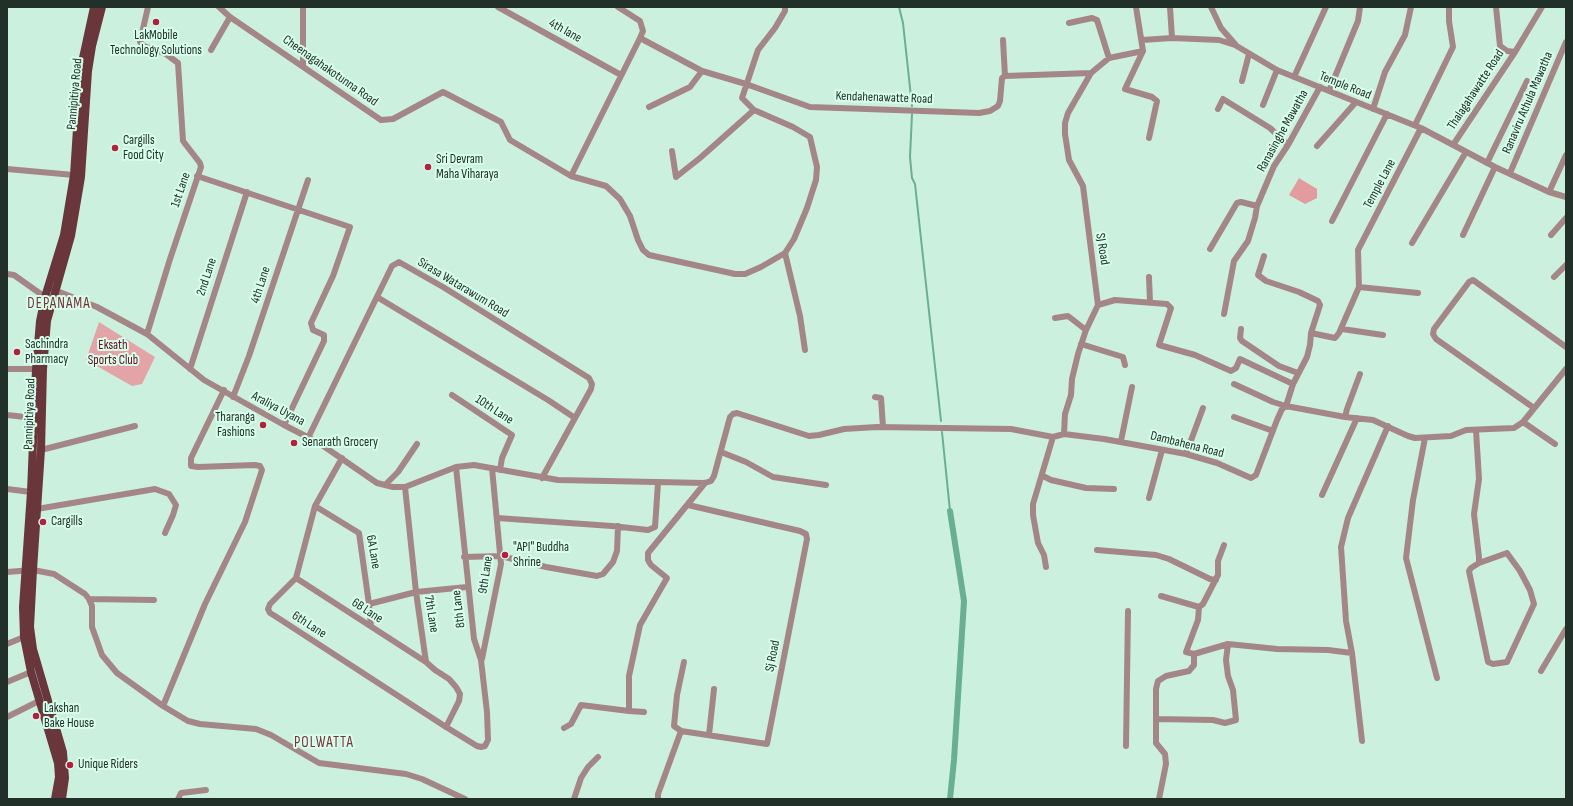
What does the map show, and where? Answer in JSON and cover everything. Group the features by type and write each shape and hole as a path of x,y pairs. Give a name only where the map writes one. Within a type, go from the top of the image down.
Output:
{"main road":[{"name":"Pannipitiya Road","path":"62,799 65,778 62,752 35,656 30,627 31,492 34,418 39,369 52,289 64,235 74,175 82,67 94,7"},
{"name":"Pannipitiya Road","path":"55,799 59,777 58,763 31,672 24,637 23,607 30,570 37,509 41,450 39,369 40,321 45,297 52,289 71,236 81,177 88,71 92,46 102,7"}],"street":[{"name":"1st Lane","path":"147,334 201,167 200,163 183,141 178,63 166,54 144,46 140,42 148,7"},
{"name":"Cheenagahakotunna Road","path":"219,7 230,17 381,120 393,119 443,92 501,122 510,140 571,176"},
{"path":"303,7 303,66"},
{"name":"4th lane","path":"498,7 621,75"},
{"path":"618,7 640,21 643,31 571,176 606,186 620,199 630,216 643,250 649,254 735,274 745,274 761,267 785,253 794,239 807,208 816,180 817,167 815,153 810,138 793,127 754,110 742,98 758,50 775,28 785,7"},
{"path":"1136,7 1143,51 1125,89 1152,96 1157,101 1149,138"},
{"path":"1170,7 1172,38"},
{"path":"1211,7 1221,28 1235,45"},
{"path":"1294,77 1326,7"},
{"path":"1329,91 1358,21 1360,7"},
{"path":"1373,109 1385,72 1405,35 1411,7"},
{"path":"1418,127 1453,47 1450,7"},
{"name":"Thalagahawatte Road","path":"1454,145 1515,52 1507,51 1500,46 1496,7"},
{"path":"1515,52 1542,7"},
{"path":"211,50 230,17"},
{"path":"1069,23 1092,18 1097,20 1109,58"},
{"name":"Kendahenawatte Road","path":"640,38 702,72 746,84 810,107 979,112 990,111 998,106 1000,101 1002,78 1005,76"},
{"name":"Temple Road","path":"1142,40 1172,38 1219,40 1235,45 1277,70 1418,127 1495,167 1550,192 1566,197"},
{"path":"1003,40 1005,76 1091,73 1109,58 1143,51"},
{"name":"Ranaviru Athula Mawatha","path":"1510,173 1566,42"},
{"path":"1242,81 1250,54"},
{"path":"1263,105 1277,70"},
{"path":"648,107 690,86 702,72"},
{"name":"SJ Road","path":"1091,73 1068,113 1065,123 1065,134 1069,160 1083,186 1098,304"},
{"path":"1487,163 1527,81"},
{"name":"Ranasinghe Mawatha","path":"1224,314 1234,261 1248,241 1257,206 1274,166 1288,145 1320,87"},
{"path":"1218,109 1223,99 1270,128 1288,145"},
{"path":"1317,146 1356,102"},
{"path":"672,151 676,177 700,158 754,110"},
{"path":"1332,221 1387,114"},
{"name":"Temple Lane","path":"1359,287 1358,250 1418,127"},
{"path":"1412,243 1466,152"},
{"path":"1550,192 1566,155"},
{"path":"1463,235 1495,167"},
{"path":"7,169 74,175"},
{"path":"197,176 350,226 333,276 311,323 314,330 324,335 324,340 284,425"},
{"name":"4th Lane","path":"232,397 249,356 308,180"},
{"name":"2nd Lane","path":"190,369 247,192"},
{"path":"1210,249 1237,203 1241,202 1257,206"},
{"path":"1551,235 1566,218"},
{"path":"785,253 800,316 805,350"},
{"name":"Dambahena Road","path":"705,483 711,481 714,476 730,417 737,413 809,436 818,436 844,429 883,427 1011,429 1053,437 1064,434 1121,441 1186,454 1217,463 1251,478 1256,475 1282,409 1286,406 1293,384 1307,357 1311,333 1320,305 1318,301 1299,292 1266,281 1258,275 1264,256"},
{"name":"Sirasa Watarawum Road","path":"308,438 392,266 398,262 443,287 589,378 592,384 591,389 542,478"},
{"path":"1554,277 1566,265"},
{"path":"7,274 14,275 45,297"},
{"path":"1149,277 1150,302"},
{"path":"1534,408 1436,339 1433,334 1434,329 1469,282 1473,280 1566,347"},
{"path":"1311,333 1335,338 1342,329 1359,287 1418,293"},
{"name":"Araliya Uyana","path":"52,289 97,307 147,334 204,380 224,390 232,397 319,443 377,483 393,487 405,487 456,467 474,465 558,480 705,483"},
{"path":"377,297 548,400 575,418"},
{"path":"1064,434 1065,414 1071,395 1072,379 1086,330 1098,304 1115,300 1167,304 1171,308 1159,344 1195,355 1231,371 1236,368 1240,359 1293,384"},
{"path":"1055,318 1068,316 1086,330"},
{"path":"1241,329 1240,338 1242,341 1279,366 1298,373"},
{"path":"1342,329 1383,335"},
{"path":"1081,344 1123,357 1125,365"},
{"path":"7,369 39,369"},
{"path":"1234,384 1273,402 1286,406 1346,417 1373,420 1408,436 1424,438 1450,436 1466,430 1514,428 1523,422 1566,369"},
{"path":"1346,417 1347,409 1360,374"},
{"path":"1121,441 1132,387"},
{"path":"163,706 205,604 245,522 262,470 260,466 255,465 191,466 191,458 224,390"},
{"name":"10th Lane","path":"452,395 512,435 502,458 500,470"},
{"path":"875,397 881,398 883,427"},
{"path":"1186,454 1203,408"},
{"path":"7,415 34,418"},
{"path":"1234,417 1273,431"},
{"path":"1322,495 1357,418"},
{"path":"1523,422 1555,444"},
{"path":"41,450 135,426"},
{"path":"1362,741 1352,653 1346,621 1341,547 1348,518 1388,426"},
{"path":"1476,430 1479,479 1474,514 1479,557 1478,564"},
{"path":"1046,567 1044,555 1038,543 1033,515 1033,504 1043,476 1053,437"},
{"path":"1424,438 1413,500 1406,558 1437,678"},
{"path":"385,485 398,472 417,444"},
{"path":"1149,498 1162,450"},
{"path":"721,452 746,462 773,477 826,485"},
{"path":"296,578 315,506 342,458"},
{"name":"8th Lane","path":"456,467 467,587 474,639 481,660 488,740 485,746"},
{"name":"9th Lane","path":"481,660 501,564 492,468"},
{"path":"1043,476 1051,480 1086,488 1114,489"},
{"path":"497,518 618,526 648,530 655,527 658,483"},
{"path":"630,711 629,676 640,625 667,578 651,565 648,560 648,553 688,506 705,483"},
{"name":"7th Lane","path":"405,487 416,592 426,662"},
{"path":"7,489 31,492"},
{"path":"37,509 155,489 169,494 176,505 165,533"},
{"name":"6A Lane","path":"315,506 359,532 370,604 371,626"},
{"name":"Sj Road","path":"681,731 767,744 807,539 806,534 800,531 688,506"},
{"path":"464,557 501,556 546,567 597,576 603,574 613,562 617,551 618,526"},
{"path":"1224,545 1218,561 1218,575 1203,604 1199,607 1198,620 1186,652 1194,654 1228,644 1277,649 1328,650 1352,653"},
{"path":"1097,550 1170,558 1210,579 1216,580"},
{"path":"1506,553 1520,571 1530,590 1534,604 1508,662 1493,664 1488,662 1469,571 1478,564 1506,553"},
{"path":"7,572 30,570 54,574 85,594 92,606 92,627 102,655 116,673 188,722 256,729 271,735 319,764 406,774 422,779 463,799"},
{"name":"6B Lane","path":"296,578 426,662"},
{"name":"6th Lane","path":"296,578 270,604 268,609 270,613 446,727 477,746 485,746"},
{"path":"370,604 416,592 467,587"},
{"path":"1161,596 1199,607"},
{"path":"89,599 154,600"},
{"path":"1126,746 1128,611"},
{"path":"1541,671 1566,629"},
{"path":"7,644 24,637"},
{"path":"1156,719 1214,720 1225,723 1236,720 1233,690 1228,676 1226,660 1228,644"},
{"path":"1159,799 1166,764 1165,754 1156,743 1156,689 1158,681 1166,676 1189,670 1194,665 1194,654"},
{"path":"426,662 449,679 460,694 459,701 446,727"},
{"path":"658,799 658,794 681,731 674,726 677,695 684,662"},
{"path":"7,682 31,672"},
{"path":"709,735 714,689"},
{"path":"7,717 40,700"},
{"path":"564,728 571,724 581,705 644,712"},
{"path":"574,799 581,778 588,767 598,757"},
{"path":"178,799 181,793 206,790"}],"green space":[{"name":"Eksath Sports Club","path":"99,322 155,357 142,384 132,386 86,360"}],"shaded area":[{"path":"1299,178 1317,189 1317,198 1305,204 1289,195"}],"waterway":[{"path":"899,7 903,23 912,106"},
{"path":"912,114 910,157 912,178 915,184 941,421"},
{"path":"942,432 950,511"},
{"path":"950,511 964,601 954,760 950,799"}],"place":[{"name":"LakMobile Technology Solutions","path":"156,22"},
{"name":"Cargills Food City","path":"115,148"},
{"name":"Sri Devram Maha Viharaya","path":"428,167"},
{"name":"Sachindra Pharmacy","path":"17,352"},
{"name":"Tharanga Fashions","path":"263,425"},
{"name":"Senarath Grocery","path":"294,443"},
{"name":"Cargills","path":"43,522"},
{"name":"\"API\" Buddha Shrine","path":"505,555"},
{"name":"Lakshan Bake House","path":"36,716"},
{"name":"Unique Riders","path":"70,765"}],"district":[{"name":"DEPANAMA","path":"59,304"},
{"name":"POLWATTA","path":"324,743"}]}
